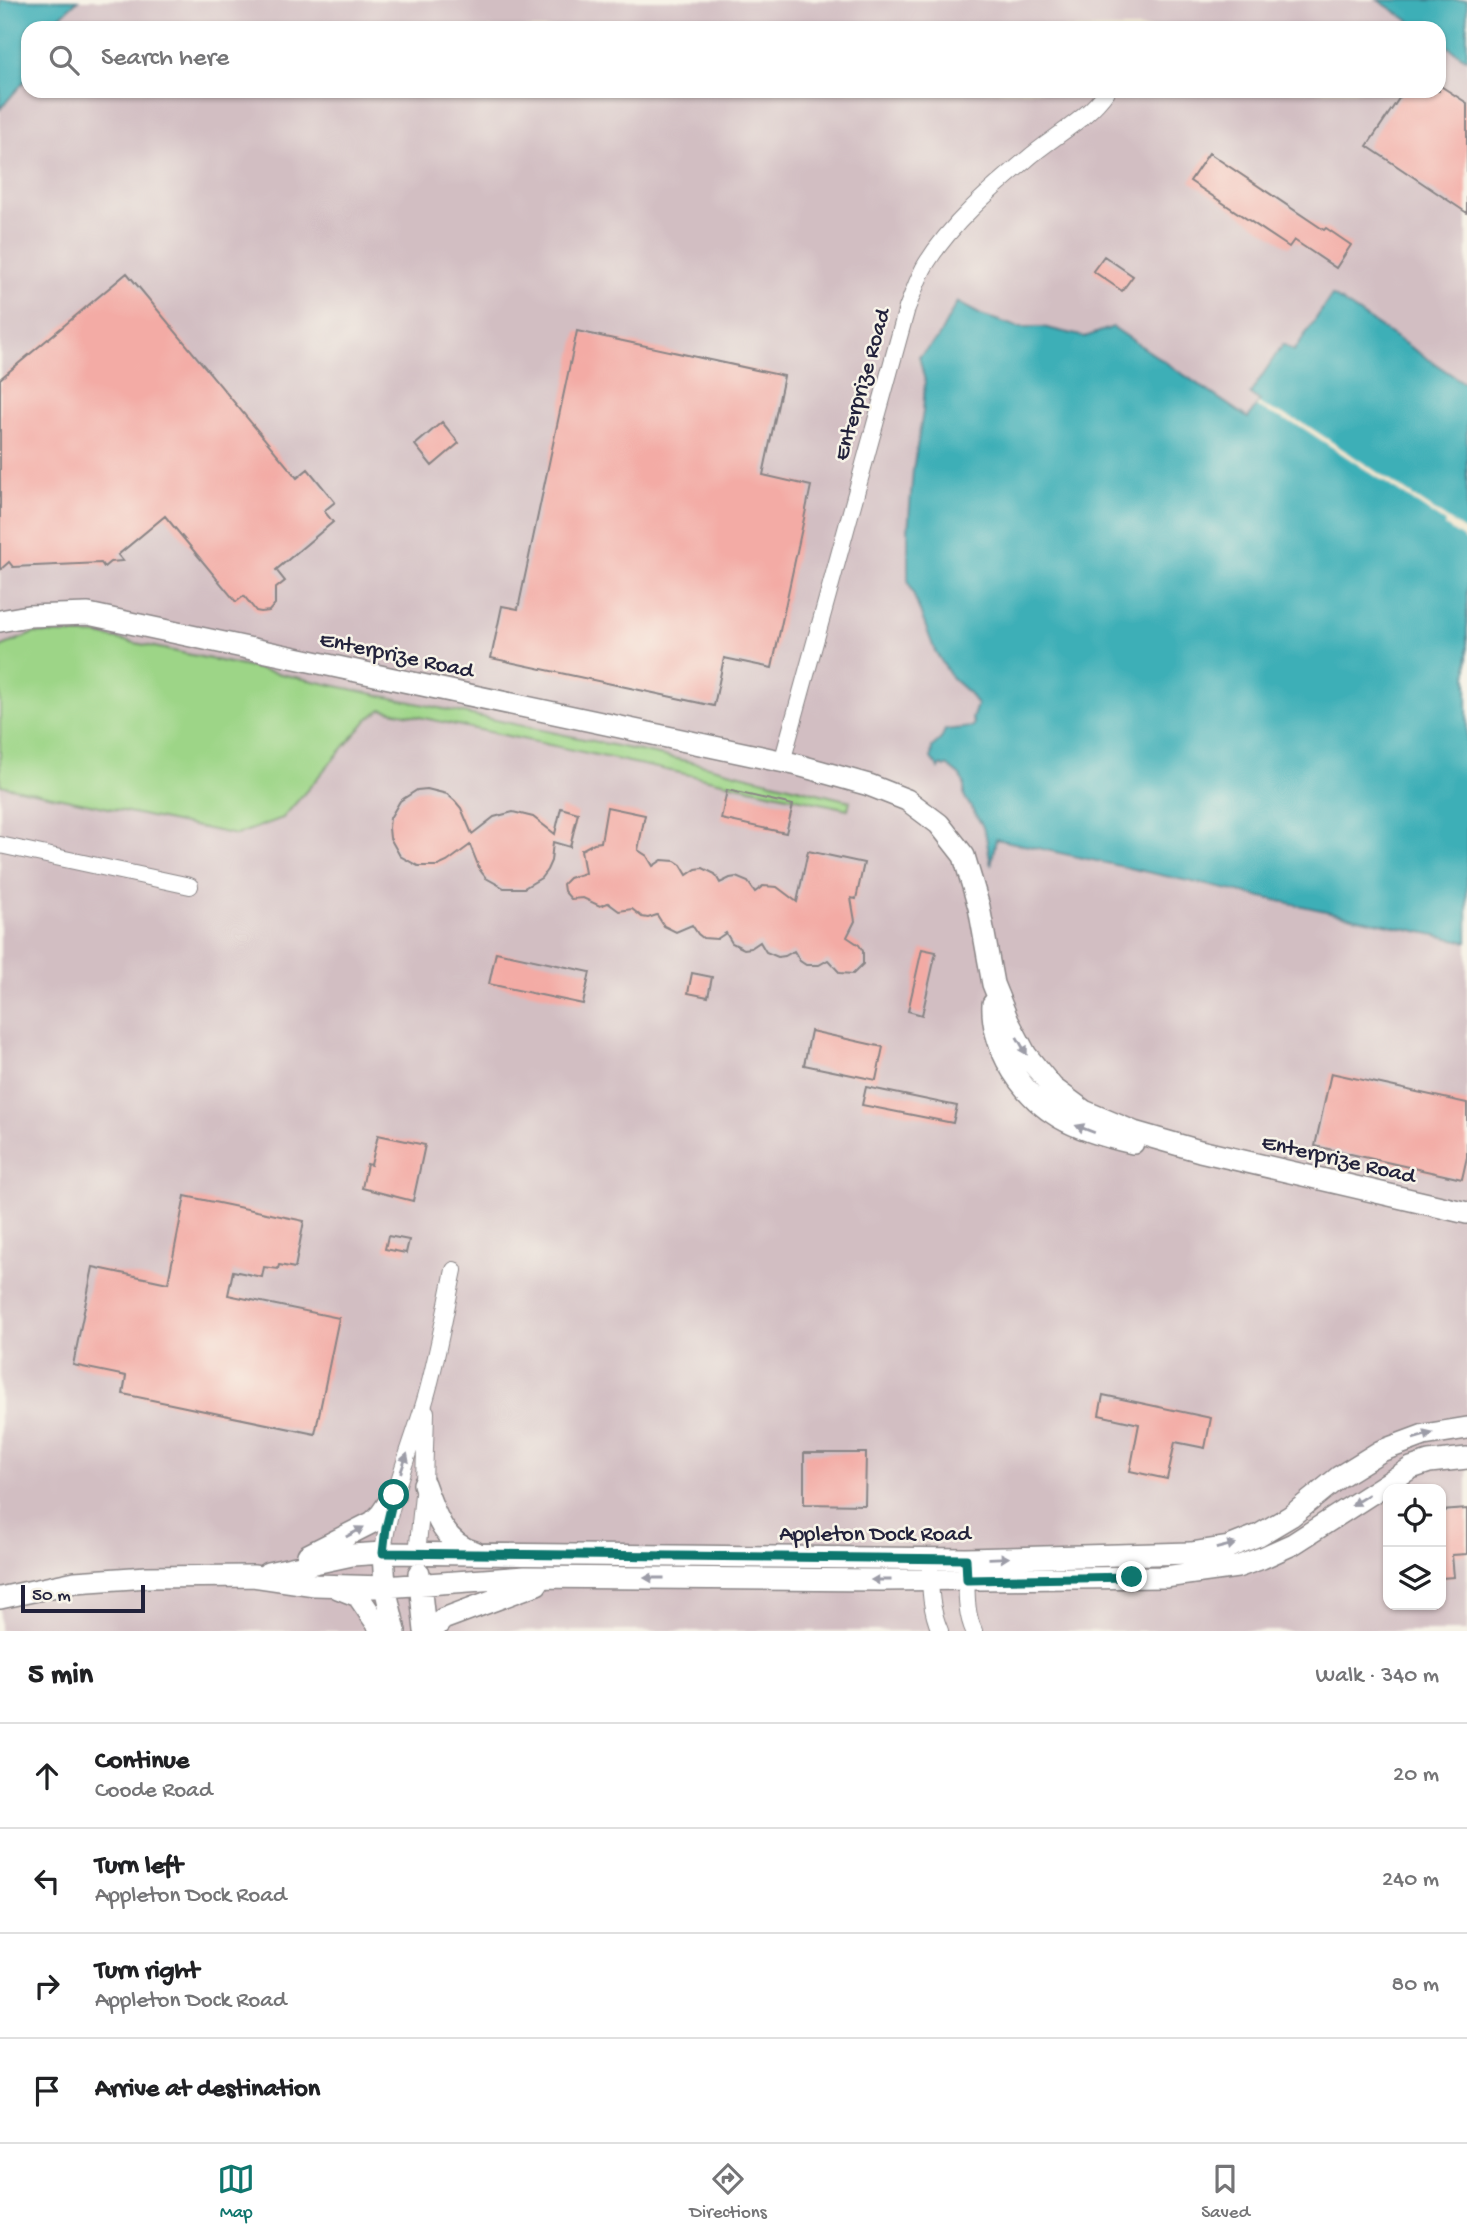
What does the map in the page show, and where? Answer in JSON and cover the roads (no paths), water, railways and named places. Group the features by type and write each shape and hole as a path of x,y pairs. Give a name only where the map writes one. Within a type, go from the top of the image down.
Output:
{"street":[{"name":"Enterprize Road","path":"782,762 907,308 925,265 962,219 1026,160 1074,124 1100,98"},
{"name":"Enterprize Road","path":"0,621 88,614 782,762 869,785 907,800 939,824 964,856 979,907 993,985 1026,1055 1053,1088 1084,1111 1134,1132 1200,1151 1467,1213"},
{"path":"0,845 190,887"},
{"path":"395,1631 385,1587 383,1553 386,1528 426,1396 454,1270"},
{"path":"425,1631 417,1554 424,1484 426,1396"},
{"name":"Appleton Dock Road","path":"966,1570 1191,1553 1229,1547 1259,1535 1290,1516 1339,1477 1381,1451 1424,1435 1467,1428"},
{"name":"Appleton Dock Road","path":"0,1598 75,1582 117,1577 256,1575 331,1586 385,1587 525,1577 930,1570 1165,1577 1237,1567 1293,1544 1411,1468 1430,1462 1467,1458"},
{"path":"424,1484 443,1529 466,1549 481,1553"},
{"path":"256,1575 342,1539 373,1522 394,1495"},
{"name":"Appleton Dock Road","path":"256,1575 352,1555 383,1553 481,1553 930,1570"},
{"path":"930,1570 931,1600 940,1631"},
{"path":"966,1570 967,1603 974,1631"},
{"path":"432,1631 443,1619 532,1585 563,1578"},
{"path":"331,1586 358,1596 382,1631"},
{"name":"Appleton Dock Road","path":"0,1609 28,1593"}],"water":[{"path":"0,0 78,0 56,21 21,21 21,85 0,109"},
{"path":"1378,0 1467,0 1467,59 1446,46 1446,21 1410,21"},
{"path":"1332,295 1467,385 1467,942 996,839 991,865 986,836 964,796 964,783 947,765 941,765 939,769 931,758 932,747 941,739 945,730 972,727 977,705 970,694 952,678 935,651 908,580 908,531 913,470 923,412 925,381 919,357 938,338 957,302 981,315 1018,327 1043,327 1085,337 1113,327 1248,418 1260,401 1250,394 1283,344 1294,351"}]}
